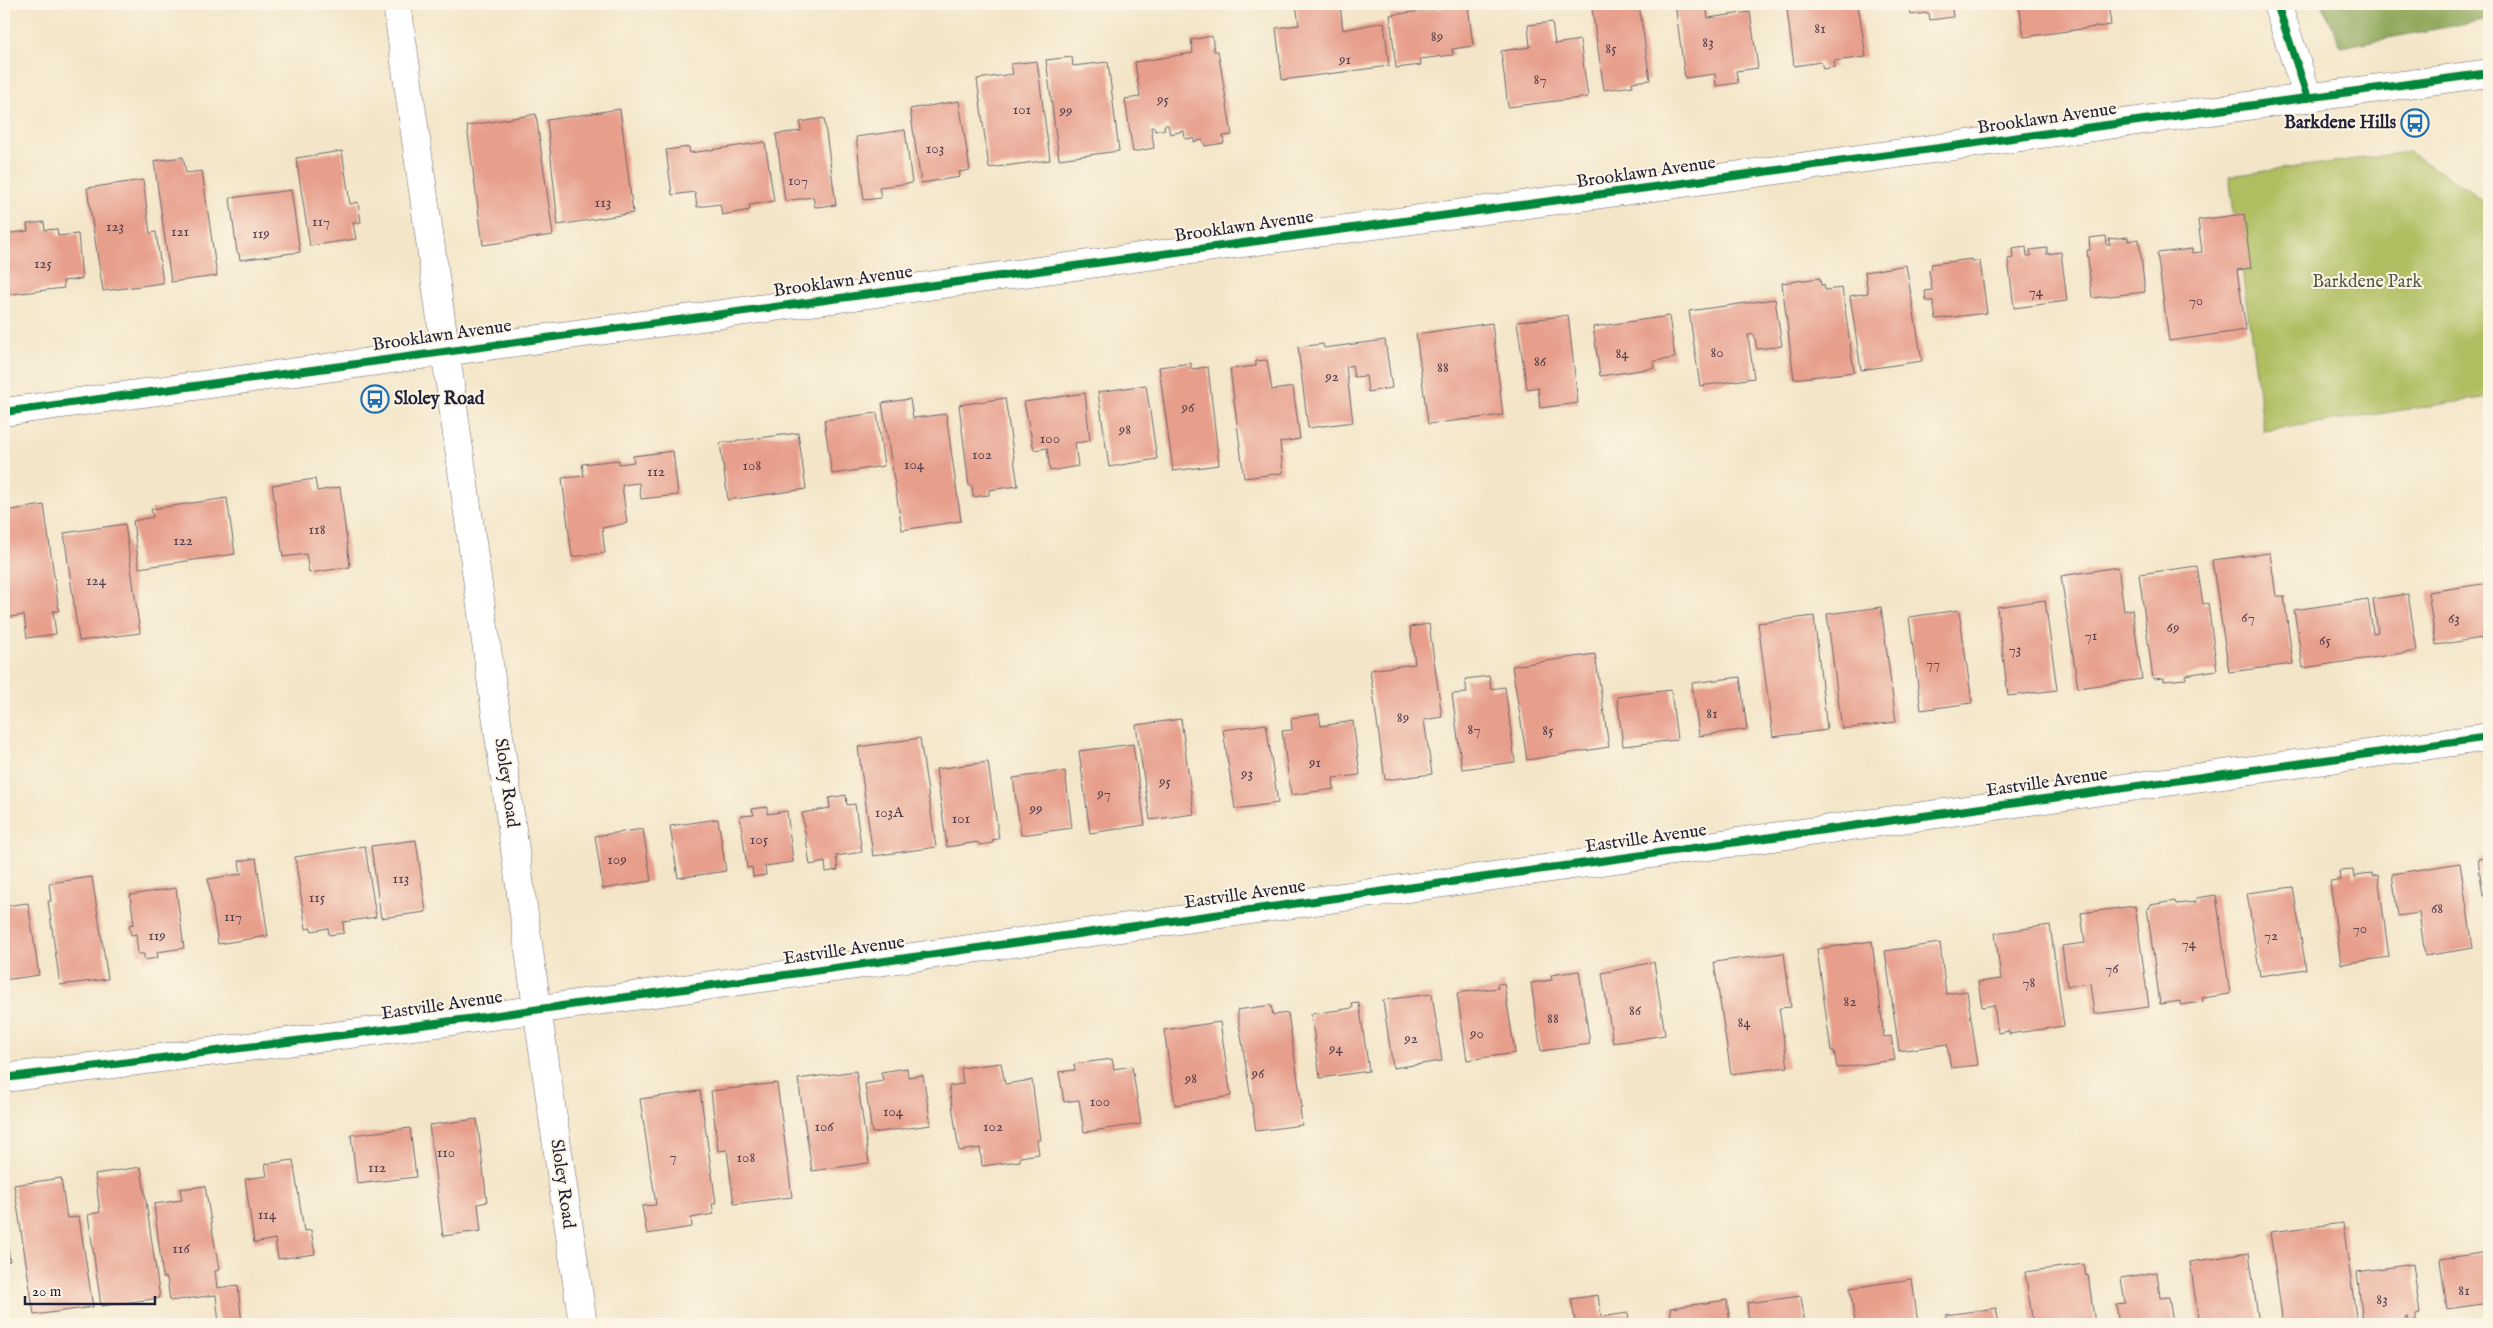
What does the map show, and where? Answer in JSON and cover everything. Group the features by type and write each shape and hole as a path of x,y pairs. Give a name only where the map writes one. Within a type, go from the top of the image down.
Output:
{"street":[{"name":"Sloley Road","path":"398,4 537,1008 583,1324"},
{"path":"2277,4 2308,98"},
{"name":"Brooklawn Avenue","path":"4,412 2489,73"},
{"name":"Eastville Avenue","path":"4,1078 537,1008 2489,737"}],"green space":[{"path":"2322,4 2489,4 2489,19 2341,47"},
{"name":"Barkdene Park","path":"2408,152 2466,188 2489,206 2489,397 2264,431 2229,176"}],"building":[{"path":"1296,4 1340,4 1343,30 1384,22 1389,66 1282,80 1276,28 1299,25"},
{"path":"1639,4 1650,80 1632,82 1633,86 1604,90 1592,9"},
{"path":"1675,4 1706,4 1708,18 1750,12 1758,68 1736,71 1738,83 1716,86 1715,74 1685,78"},
{"path":"1810,4 1858,4 1866,57 1834,61 1835,67 1823,69 1821,62 1794,66 1787,9 1810,6"},
{"path":"1909,4 1971,4 1971,6 1952,9 1953,17 1930,20 1929,13 1910,15"},
{"path":"2019,4 2108,4 2111,25 2024,37"},
{"path":"1468,5 1473,46 1452,49 1453,55 1420,59 1421,65 1396,68 1390,15"},
{"path":"1552,22 1555,44 1580,40 1588,97 1508,107 1501,51 1530,47 1528,25"},
{"path":"1212,36 1214,51 1218,51 1232,135 1223,136 1224,143 1205,146 1203,140 1194,142 1194,138 1185,139 1184,131 1170,134 1168,125 1164,125 1165,129 1155,131 1154,127 1151,127 1154,148 1133,152 1125,99 1140,97 1135,62 1193,53 1191,40"},
{"path":"1072,57 1073,66 1108,62 1119,151 1059,159 1046,60"},
{"path":"1037,61 1050,160 989,168 977,79 1013,74 1011,64"},
{"path":"959,101 970,170 959,172 960,177 921,183 910,109"},
{"path":"620,109 633,213 558,225 547,120"},
{"path":"536,114 553,235 483,245 467,126"},
{"path":"824,118 836,205 815,207 813,197 785,201 776,134 801,131 800,122"},
{"path":"905,130 912,183 879,187 881,198 864,200 856,137"},
{"path":"765,142 774,201 749,205 750,210 722,215 720,204 697,207 695,192 672,195 666,150 689,147 690,153"},
{"path":"342,151 350,204 358,202 361,222 353,223 356,239 310,246 296,158"},
{"path":"183,157 186,173 202,171 217,276 171,282 154,161"},
{"path":"143,180 150,233 156,232 163,283 103,291 87,188"},
{"path":"291,190 300,252 240,260 239,253 237,253 230,198"},
{"path":"2244,214 2251,268 2237,270 2246,330 2169,341 2157,253 2192,249 2192,253 2202,252 2198,220"},
{"path":"44,222 45,230 57,229 58,236 78,234 82,279 63,281 64,288 4,295 4,234 28,231 27,224"},
{"path":"2106,236 2107,245 2110,245 2109,239 2128,237 2128,241 2139,239 2145,292 2092,298 2087,250 2090,250 2089,238"},
{"path":"2026,247 2027,256 2031,256 2030,250 2047,248 2047,254 2061,252 2067,301 2014,308 2008,259 2013,258 2012,249"},
{"path":"1972,259 1972,261 1980,261 1987,313 1936,319 1933,301 1926,301 1925,291 1932,290 1929,270 1932,269 1931,264"},
{"path":"1906,265 1922,361 1861,370 1850,296 1868,293 1865,272"},
{"path":"1820,278 1821,285 1824,285 1825,290 1842,288 1854,372 1794,379 1782,283"},
{"path":"1775,299 1782,346 1757,349 1754,334 1748,335 1754,378 1700,386 1689,311"},
{"path":"1568,315 1578,403 1540,408 1538,387 1527,389 1517,322"},
{"path":"1669,316 1675,358 1654,361 1655,368 1600,376 1593,327"},
{"path":"1492,323 1503,415 1428,424 1416,334"},
{"path":"1385,340 1392,388 1368,392 1366,376 1354,377 1352,365 1346,367 1353,422 1308,428 1298,347 1323,344 1324,348"},
{"path":"1267,360 1272,390 1293,387 1300,439 1280,442 1283,473 1244,478 1230,369 1256,366 1256,361"},
{"path":"1191,363 1191,369 1208,367 1219,465 1173,471 1159,367"},
{"path":"1146,385 1157,459 1109,467 1098,392"},
{"path":"1085,393 1090,441 1075,443 1078,466 1050,471 1047,448 1034,450 1024,402"},
{"path":"1005,398 1018,486 989,490 989,495 973,497 972,486 969,486 959,405"},
{"path":"910,399 913,418 946,414 961,521 902,530 882,403"},
{"path":"877,413 884,466 832,474 824,420"},
{"path":"798,433 806,489 728,500 720,443"},
{"path":"673,451 678,495 641,499 639,483 622,485 627,523 602,528 605,553 572,557 562,478 584,476 582,464 619,460 619,464 634,462 633,456"},
{"path":"315,479 317,491 340,487 350,567 309,573 306,554 283,557 272,485"},
{"path":"227,498 235,554 139,568 133,521 153,517 151,509"},
{"path":"44,505 59,611 53,611 56,634 27,638 24,615 5,618 4,511"},
{"path":"125,524 140,633 79,641 64,533"},
{"path":"2270,553 2276,596 2284,596 2293,664 2229,672 2212,560"},
{"path":"2197,566 2203,604 2208,603 2217,670 2185,675 2186,679 2164,681 2164,678 2153,679 2139,574"},
{"path":"2118,567 2124,611 2132,609 2142,679 2078,688 2061,576"},
{"path":"2489,583 2489,637 2436,645 2428,592"},
{"path":"2408,594 2417,651 2303,668 2294,610 2368,599 2373,633 2378,632 2373,599"},
{"path":"2045,600 2057,690 2008,696 1997,607"},
{"path":"1881,607 1896,722 1842,729 1827,614"},
{"path":"1959,610 1972,703 1921,710 1909,617"},
{"path":"1814,616 1827,730 1773,737 1758,623"},
{"path":"1429,624 1442,717 1424,720 1432,774 1385,780 1370,670 1415,664 1410,627"},
{"path":"1595,654 1609,747 1527,760 1512,666"},
{"path":"1489,676 1491,689 1505,687 1515,762 1462,769 1452,694 1467,693 1465,679"},
{"path":"1740,677 1747,729 1699,736 1692,683"},
{"path":"1671,690 1677,740 1623,746 1617,697"},
{"path":"1319,714 1321,726 1353,721 1360,775 1333,778 1334,789 1291,795 1282,731 1292,730 1291,718"},
{"path":"1181,719 1194,814 1150,820 1136,725"},
{"path":"1266,724 1278,803 1235,809 1223,730"},
{"path":"920,738 936,847 873,856 858,747"},
{"path":"1133,744 1145,825 1090,833 1079,751"},
{"path":"988,762 999,839 992,840 993,843 979,845 978,842 947,847 936,769"},
{"path":"1065,771 1072,828 1021,835 1013,778"},
{"path":"846,795 847,805 855,804 862,852 836,856 838,870 826,872 825,862 810,865 802,813 830,808 829,798"},
{"path":"767,807 767,814 787,811 793,862 765,866 766,875 753,877 752,867 747,868 740,816 754,815 752,809"},
{"path":"718,819 726,871 678,878 670,826"},
{"path":"643,829 651,881 603,889 595,836"},
{"path":"416,840 426,912 381,918 371,846"},
{"path":"365,846 376,917 343,922 344,933 329,935 328,928 312,931 311,928 306,929 295,857"},
{"path":"2489,857 2489,895 2483,896 2478,859"},
{"path":"256,858 268,936 218,944 208,879 241,874 239,861"},
{"path":"2460,863 2473,948 2425,956 2419,913 2398,916 2392,874"},
{"path":"2353,870 2354,878 2356,878 2356,875 2372,873 2372,876 2378,875 2389,957 2341,964 2330,881 2340,880 2339,871"},
{"path":"92,877 108,979 60,985 48,901 51,901 49,883"},
{"path":"2293,887 2306,969 2260,976 2247,893"},
{"path":"176,888 184,948 157,952 158,958 144,960 144,954 138,954 136,934 131,935 129,925 134,924 130,895"},
{"path":"2216,895 2230,994 2202,998 2203,1002 2180,1005 2180,1001 2160,1004 2147,908 2150,908 2150,905 2175,901 2176,904 2196,902 2196,898"},
{"path":"28,903 39,975 4,980 4,906"},
{"path":"2135,906 2149,1007 2094,1014 2090,983 2067,986 2062,946 2085,943 2081,913"},
{"path":"2050,925 2064,1026 2009,1034 2009,1031 1998,1033 1994,1005 1982,1007 1978,982 2001,979 1995,933"},
{"path":"1872,941 1884,1037 1891,1036 1895,1060 1837,1068 1834,1051 1831,1051 1817,949"},
{"path":"1940,943 1946,994 1967,991 1978,1065 1951,1068 1947,1044 1899,1051 1885,951"},
{"path":"1784,953 1791,1007 1779,1008 1788,1067 1731,1074 1714,962"},
{"path":"1654,962 1665,1035 1613,1043 1602,973"},
{"path":"1579,971 1590,1044 1541,1051 1531,983 1552,980 1551,975"},
{"path":"1504,983 1515,1053 1467,1060 1457,993 1498,988 1497,984"},
{"path":"1432,994 1442,1061 1393,1068 1383,1000"},
{"path":"1359,1003 1369,1071 1320,1078 1311,1014 1353,1008 1352,1004"},
{"path":"1271,1005 1273,1015 1288,1013 1302,1107 1300,1107 1302,1125 1256,1131 1237,1010"},
{"path":"1220,1022 1231,1096 1175,1105 1164,1030"},
{"path":"1112,1059 1114,1069 1132,1066 1141,1124 1084,1132 1079,1100 1064,1102 1059,1072 1075,1070 1074,1064"},
{"path":"1001,1063 1005,1084 1032,1080 1040,1140 1037,1140 1039,1154 1020,1157 1020,1161 982,1166 980,1148 959,1151 949,1086 963,1084 961,1068"},
{"path":"907,1068 908,1077 923,1075 931,1125 872,1133 865,1084 883,1081 881,1072"},
{"path":"856,1071 869,1163 812,1171 798,1079"},
{"path":"777,1083 792,1197 734,1204 727,1150 718,1151 711,1091"},
{"path":"700,1091 716,1203 712,1204 714,1214 691,1218 692,1227 647,1234 642,1206 656,1205 640,1099"},
{"path":"477,1119 487,1202 478,1204 481,1231 443,1236 429,1125"},
{"path":"410,1128 416,1177 357,1184 351,1135"},
{"path":"293,1160 304,1231 311,1230 315,1254 278,1259 275,1239 254,1243 245,1179 267,1176 265,1164"},
{"path":"141,1167 160,1298 101,1306 88,1215 100,1212 95,1174"},
{"path":"61,1178 67,1218 79,1217 93,1307 34,1315 14,1185"},
{"path":"205,1186 219,1270 215,1271 217,1288 238,1285 242,1324 219,1324 216,1295 170,1301 167,1278 163,1278 154,1204 182,1200 180,1189"},
{"path":"2343,1223 2357,1324 2283,1324 2270,1232"},
{"path":"4,1227 10,1261 4,1262"},
{"path":"2489,1252 2489,1303 2447,1309 2440,1259"},
{"path":"2249,1253 2259,1324 2199,1324 2190,1262"},
{"path":"2084,1264 2086,1276 2088,1275 2095,1324 2033,1324 2025,1272"},
{"path":"2413,1264 2420,1314 2416,1315 2416,1321 2408,1322 2407,1316 2405,1317 2405,1323 2388,1324 2387,1319 2384,1319 2384,1324 2371,1324 2370,1321 2363,1322 2357,1272"},
{"path":"2157,1272 2160,1298 2169,1297 2173,1324 2119,1324 2116,1304 2125,1303 2121,1278"},
{"path":"1912,1279 1918,1324 1855,1324 1850,1288"},
{"path":"1598,1295 1601,1317 1628,1313 1629,1324 1569,1324 1568,1322 1575,1321 1571,1299"},
{"path":"1801,1296 1805,1324 1749,1324 1747,1303"},
{"path":"1727,1300 1730,1324 1672,1324 1670,1308"},
{"path":"1996,1308 1999,1324 1947,1324 1946,1315"}],"cycle path":[{"path":"2277,4 2308,98"},
{"path":"4,412 2489,73"},
{"path":"4,1078 476,1018 2489,737"}],"place":[{"name":"Barkdene Hills","path":"2415,123"},
{"name":"Sloley Road","path":"375,399"}]}
